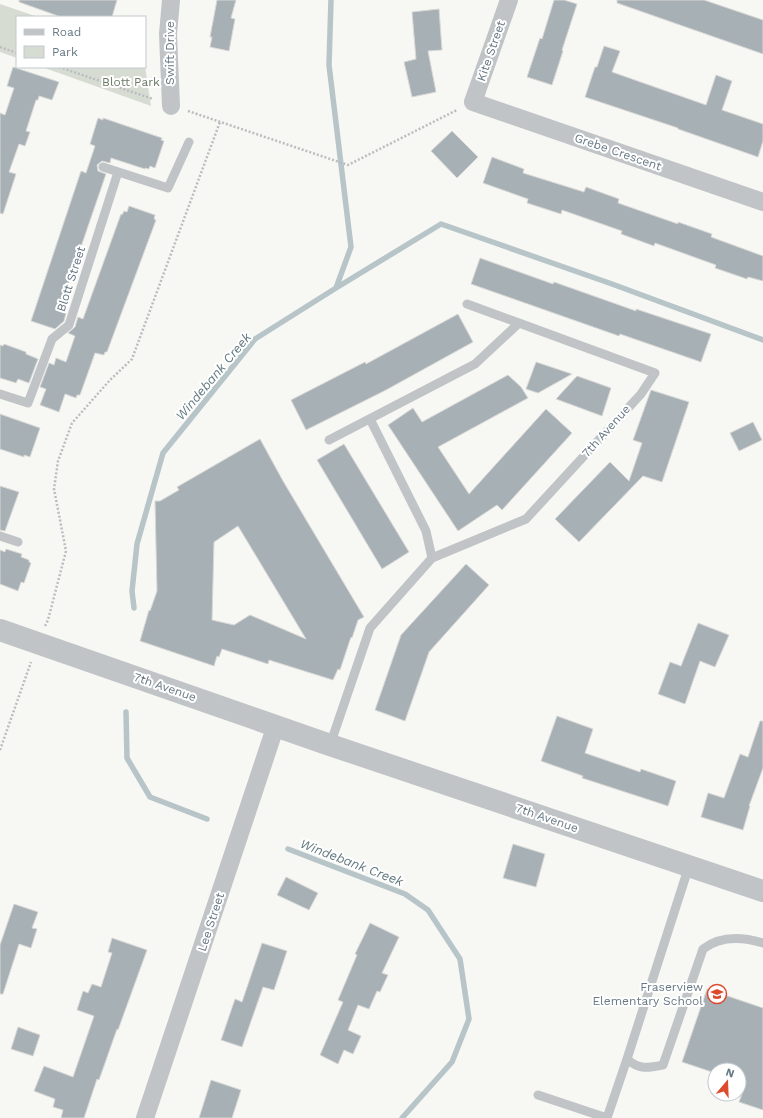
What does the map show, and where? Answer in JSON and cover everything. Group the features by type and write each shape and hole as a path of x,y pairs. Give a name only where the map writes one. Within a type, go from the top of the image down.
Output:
{"street":[{"name":"Swift Drive","path":"171,0 168,34 171,106"},
{"name":"Kite Street","path":"474,102 509,0"},
{"name":"Grebe Crescent","path":"474,102 763,202"},
{"name":"7th Avenue","path":"0,630 330,745 763,890"},
{"name":"Lee Street","path":"145,1118 276,725"}],"lane":[{"path":"102,168 168,188 189,142"},
{"name":"Blott Street","path":"0,394 28,403 52,339 69,325 118,172"},
{"name":"7th Avenue","path":"330,745 370,628 432,558 526,519 640,394 655,373 467,304"},
{"path":"329,440 475,364 519,323"},
{"path":"370,419 426,531 432,558"},
{"path":"0,536 18,542"},
{"path":"538,1095 607,1118 689,866"},
{"path":"627,1059 633,1065 647,1068 663,1065 703,949 710,943 735,938 749,939 763,944"}],"path":[{"path":"0,47 16,53"},
{"path":"62,68 348,165 474,102"},
{"path":"0,750 37,643 48,620 66,551 54,489 58,461 72,422 110,380 132,359 220,122"}],"green space":[{"path":"0,4 35,16 16,16 16,58 0,52"},
{"name":"Blott Park","path":"45,68 145,68 151,106"}],"building":[{"path":"19,0 117,0 112,16 58,16 19,2"},
{"path":"217,0 236,0 231,18 235,19 229,51 210,47 212,37 210,37"},
{"path":"554,0 564,0 577,4 552,85 527,77 540,38 542,39"},
{"path":"617,0 704,0 763,20 763,54 617,3"},
{"path":"439,9 442,50 428,51 436,92 412,97 404,62 416,59 412,12"},
{"path":"604,46 620,51 612,72 706,105 716,75 732,81 722,110 763,124 763,141 758,157 585,97"},
{"path":"13,67 59,82 52,100 39,96 38,100 36,100 26,131 30,132 25,146 19,144 9,172 16,174 3,214 0,213 0,113 5,115 14,88 7,86"},
{"path":"98,118 103,120 103,118 162,138 161,140 164,141 155,168 150,166 149,169 145,169 111,158 110,163 102,161 97,165 98,171 106,174 59,311 66,313 64,321 55,329 31,321 81,171 86,173 95,146 90,144"},
{"path":"452,131 478,157 457,178 431,151"},
{"path":"492,157 524,169 523,173 584,192 586,187 619,199 618,203 712,234 711,237 763,256 763,281 748,277 747,279 715,268 716,265 655,243 654,246 621,234 622,231 562,210 561,214 527,203 528,199 483,183"},
{"path":"129,206 155,215 154,219 156,220 107,352 105,352 104,355 95,353 80,395 77,395 76,398 65,394 59,412 40,405 46,389 40,387 49,363 54,365 56,358 66,362 75,336 68,333 75,327 78,317 83,319 121,214 122,215 124,211 127,212"},
{"path":"480,258 553,284 554,282 636,311 636,309 711,334 701,362 620,334 619,336 471,284"},
{"path":"458,314 473,342 386,390 306,430 291,400 365,362 366,364"},
{"path":"4,344 26,352 26,354 38,359 29,383 18,379 16,383 0,378 0,345 3,346"},
{"path":"536,362 572,374 538,393 526,389"},
{"path":"508,375 521,387 528,398 438,447 469,494 546,409 572,433 502,510 497,505 458,531 388,425 413,408 422,422"},
{"path":"577,376 611,388 602,416 556,399"},
{"path":"651,390 689,402 662,482 643,476 579,542 555,519 610,462 629,481 642,443 633,440"},
{"path":"0,414 40,428 30,457 24,455 24,457 0,449"},
{"path":"753,422 762,440 739,451 730,433"},
{"path":"260,439 283,481 364,617 358,620 340,670 338,669 333,680 269,660 268,664 222,649 219,657 217,656 214,666 140,641 149,610 150,611 157,591 155,501 160,501 179,490 177,487","holes":["238,526 306,639 250,615 234,625 212,620 214,542"]},
{"path":"344,444 409,552 382,569 317,460"},
{"path":"0,486 19,492 5,531 0,530"},
{"path":"6,549 22,554 21,557 29,560 31,563 24,583 21,582 18,591 0,584 0,550 5,552"},
{"path":"466,564 489,585 429,652 405,721 375,710 401,635"},
{"path":"698,623 729,635 715,667 700,661 685,704 658,694 670,662 681,666"},
{"path":"557,716 593,729 585,753 640,772 641,769 676,781 668,806 582,778 583,776 541,761"},
{"path":"760,721 763,721 763,768 749,806 743,830 701,817 708,793 724,798 740,754 748,757"},
{"path":"513,844 545,854 536,887 503,878"},
{"path":"286,877 318,893 309,910 277,895"},
{"path":"14,904 38,912 32,928 37,929 31,948 19,944 3,994 0,994 0,945"},
{"path":"370,923 399,937 382,973 388,975 380,992 377,991 369,1009 358,1005 348,1030 361,1036 353,1054 344,1050 338,1064 320,1055 343,1002 338,1000 357,955 355,954"},
{"path":"112,938 147,950 99,1080 97,1079 84,1118 61,1118 63,1110 53,1107 55,1099 34,1091 44,1066 73,1077 94,1016 77,1010 83,991 88,993 92,984 101,987 112,953 108,952"},
{"path":"262,943 287,951 274,990 263,987 242,1047 221,1040 235,999 242,1002"},
{"path":"707,989 763,1008 763,1110 739,1102 747,1102 747,1062 707,1062 707,1070 682,1062"},
{"path":"18,1027 40,1035 33,1056 11,1049"},
{"path":"211,1080 241,1090 232,1118 199,1118"}],"waterway":[{"name":"Windebank Creek","path":"134,608 132,591 137,544 163,453 255,339 336,288 351,247 329,65 331,0"},
{"path":"336,288 441,224 612,284 763,340"},
{"name":"Windebank Creek","path":"126,712 127,758 150,797 207,819"},
{"name":"Windebank Creek","path":"288,849 405,894 428,910 460,959 469,1019 452,1062 402,1118"}],"place":[{"name":"Fraserview Elementary School","path":"717,994"}]}
